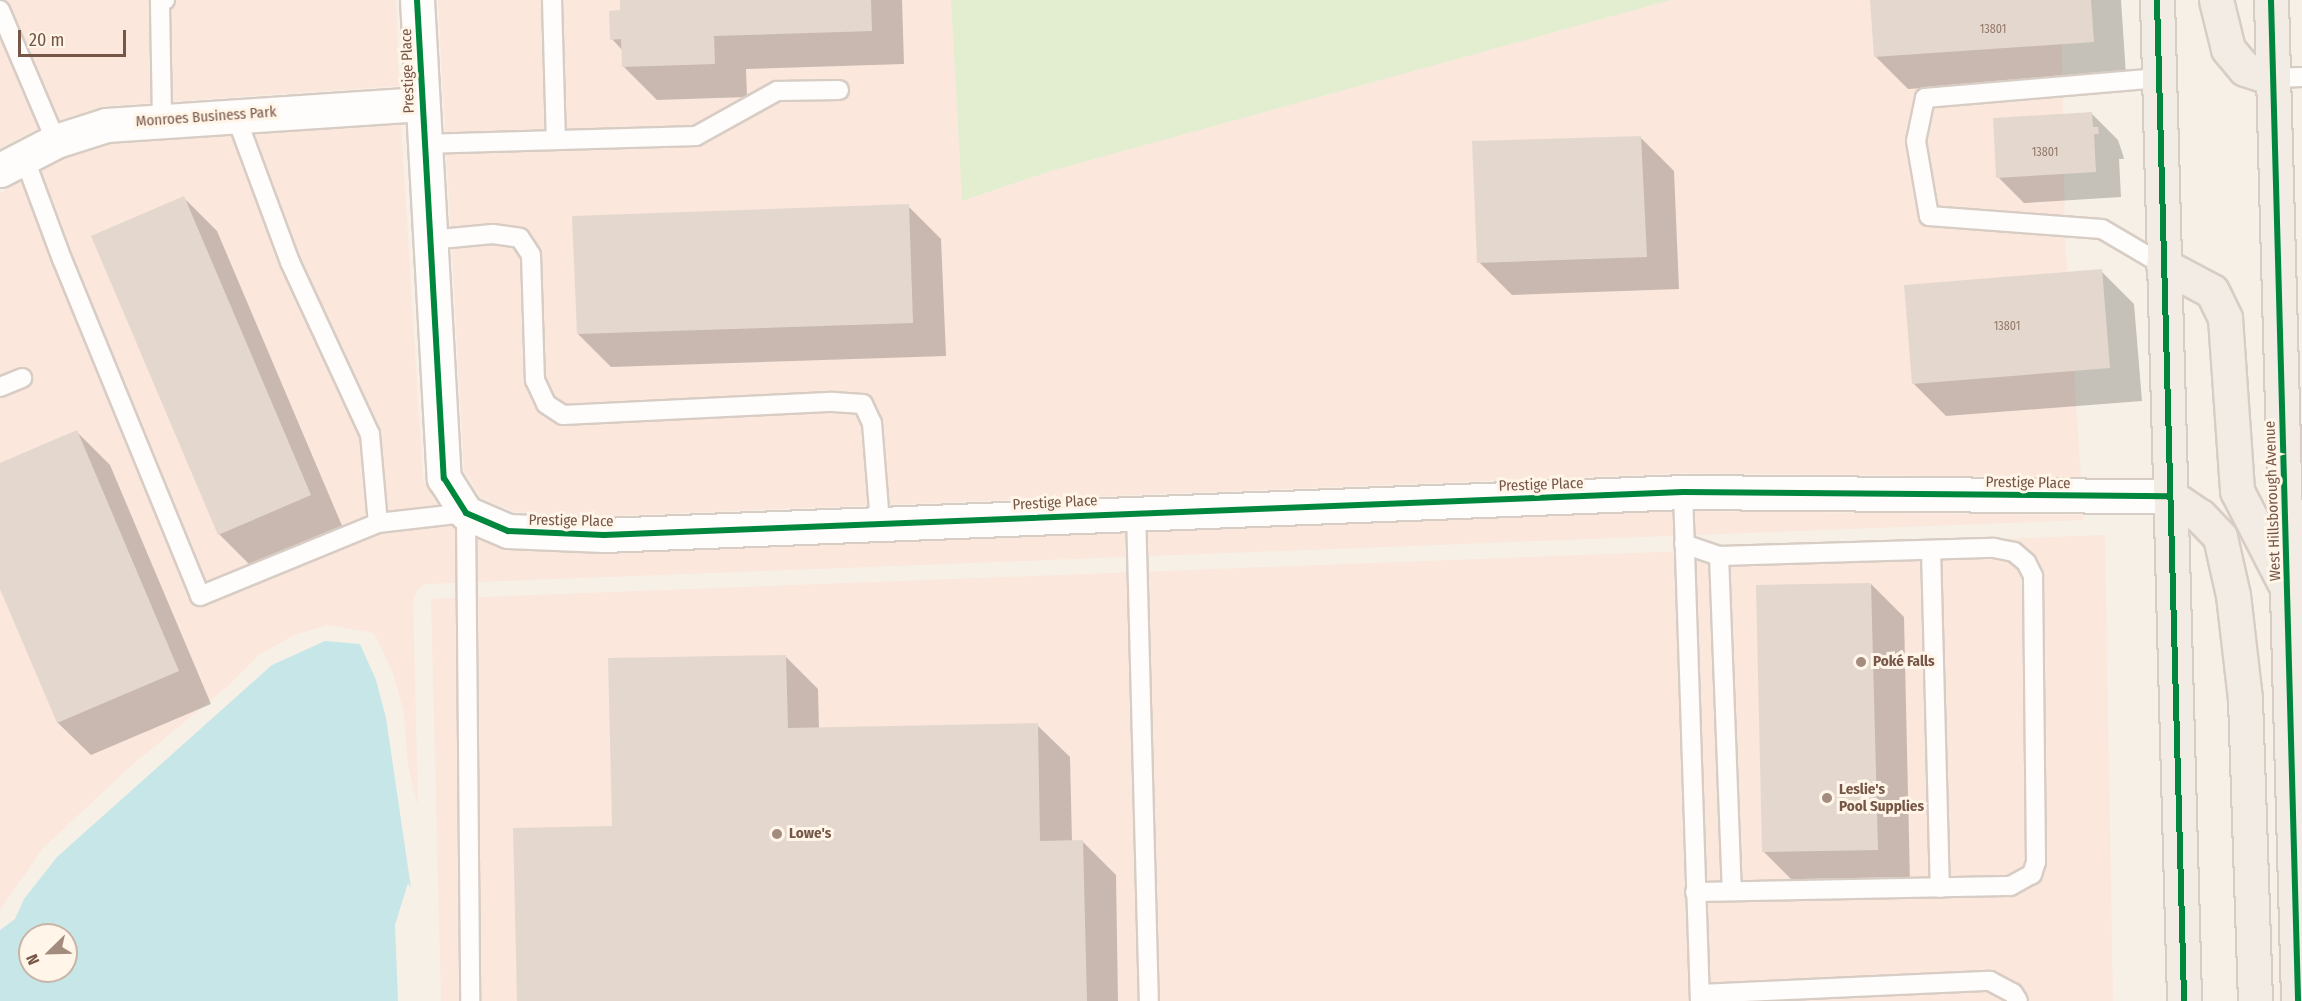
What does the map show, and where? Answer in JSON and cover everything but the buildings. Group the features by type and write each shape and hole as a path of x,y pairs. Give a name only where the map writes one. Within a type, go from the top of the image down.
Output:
{"main road":[{"path":"2157,0 2184,1001"},
{"path":"2216,0 2228,50 2245,69 2288,78"},
{"name":"West Hillsborough Avenue","path":"2271,0 2288,78 2288,589 2299,890 2298,1001"},
{"path":"2163,265 2212,291 2224,318 2237,491 2288,589"},
{"path":"2170,496 2200,516 2220,537 2233,595 2245,699 2255,1001"}],"street":[{"name":"Prestige Place","path":"417,0 423,144 444,478 466,513 508,531 604,535 1683,492 2170,496"},
{"name":"Monroes Business Park","path":"12,163 56,141 106,125 235,114 421,104"}],"lane":[{"path":"162,119 159,0 165,0"},
{"path":"552,0 556,140"},
{"path":"2,21 56,141"},
{"path":"2159,78 1925,98 1916,141 1929,216 2102,229 2163,265"},
{"path":"423,144 696,136 751,102 777,91 839,90"},
{"path":"235,114 290,262 370,434 378,523"},
{"path":"12,163 62,259 200,596 378,523 466,513 470,1001"},
{"path":"429,240 493,234 520,238 531,255 535,380 546,404 563,415 833,402 863,405 872,423 880,523"},
{"path":"0,387 22,378"},
{"path":"1683,492 1700,997 1781,996 1990,981 2013,993 2018,1001"},
{"path":"1136,512 1149,1001"},
{"path":"1684,544 1719,556 1931,550 2014,552 2026,562 2033,576 2036,862 2032,874 2010,886 1695,892"},
{"path":"1931,550 1940,888"},
{"path":"1719,556 1732,891"}],"shaded area":[{"path":"0,0 396,0 399,86 105,106 47,124 0,148"},
{"path":"438,0 951,0 962,201 1051,171 1671,0 2061,0 2065,239 2081,477 1684,473 605,516 515,512 481,498 464,471"},
{"path":"401,124 423,480 449,524 506,550 603,554 1682,511 2083,515 2083,520 426,584 417,590 413,601 418,807 408,765 404,713 393,673 374,633 328,625 294,635 259,655 228,686 132,765 43,848 0,910 0,193 63,158 108,143"},
{"path":"2105,535 2113,1001 441,1001 431,599"}],"green space":[{"path":"951,0 1671,0 1051,171 962,201"}],"water":[{"path":"325,641 360,644 376,680 386,718 411,888 408,883 395,925 398,1001 0,1001 0,930 15,919 24,899 57,857 272,665"}],"cycle path":[{"path":"417,0 444,478 466,513 508,531 604,535 1683,492 2170,496"},
{"path":"2157,0 2184,1001"},
{"path":"2271,0 2298,1001"}],"place":[{"name":"Poké Falls","path":"1861,662"},
{"name":"Leslie's Pool Supplies","path":"1827,798"},
{"name":"Lowe's","path":"777,834"}]}
